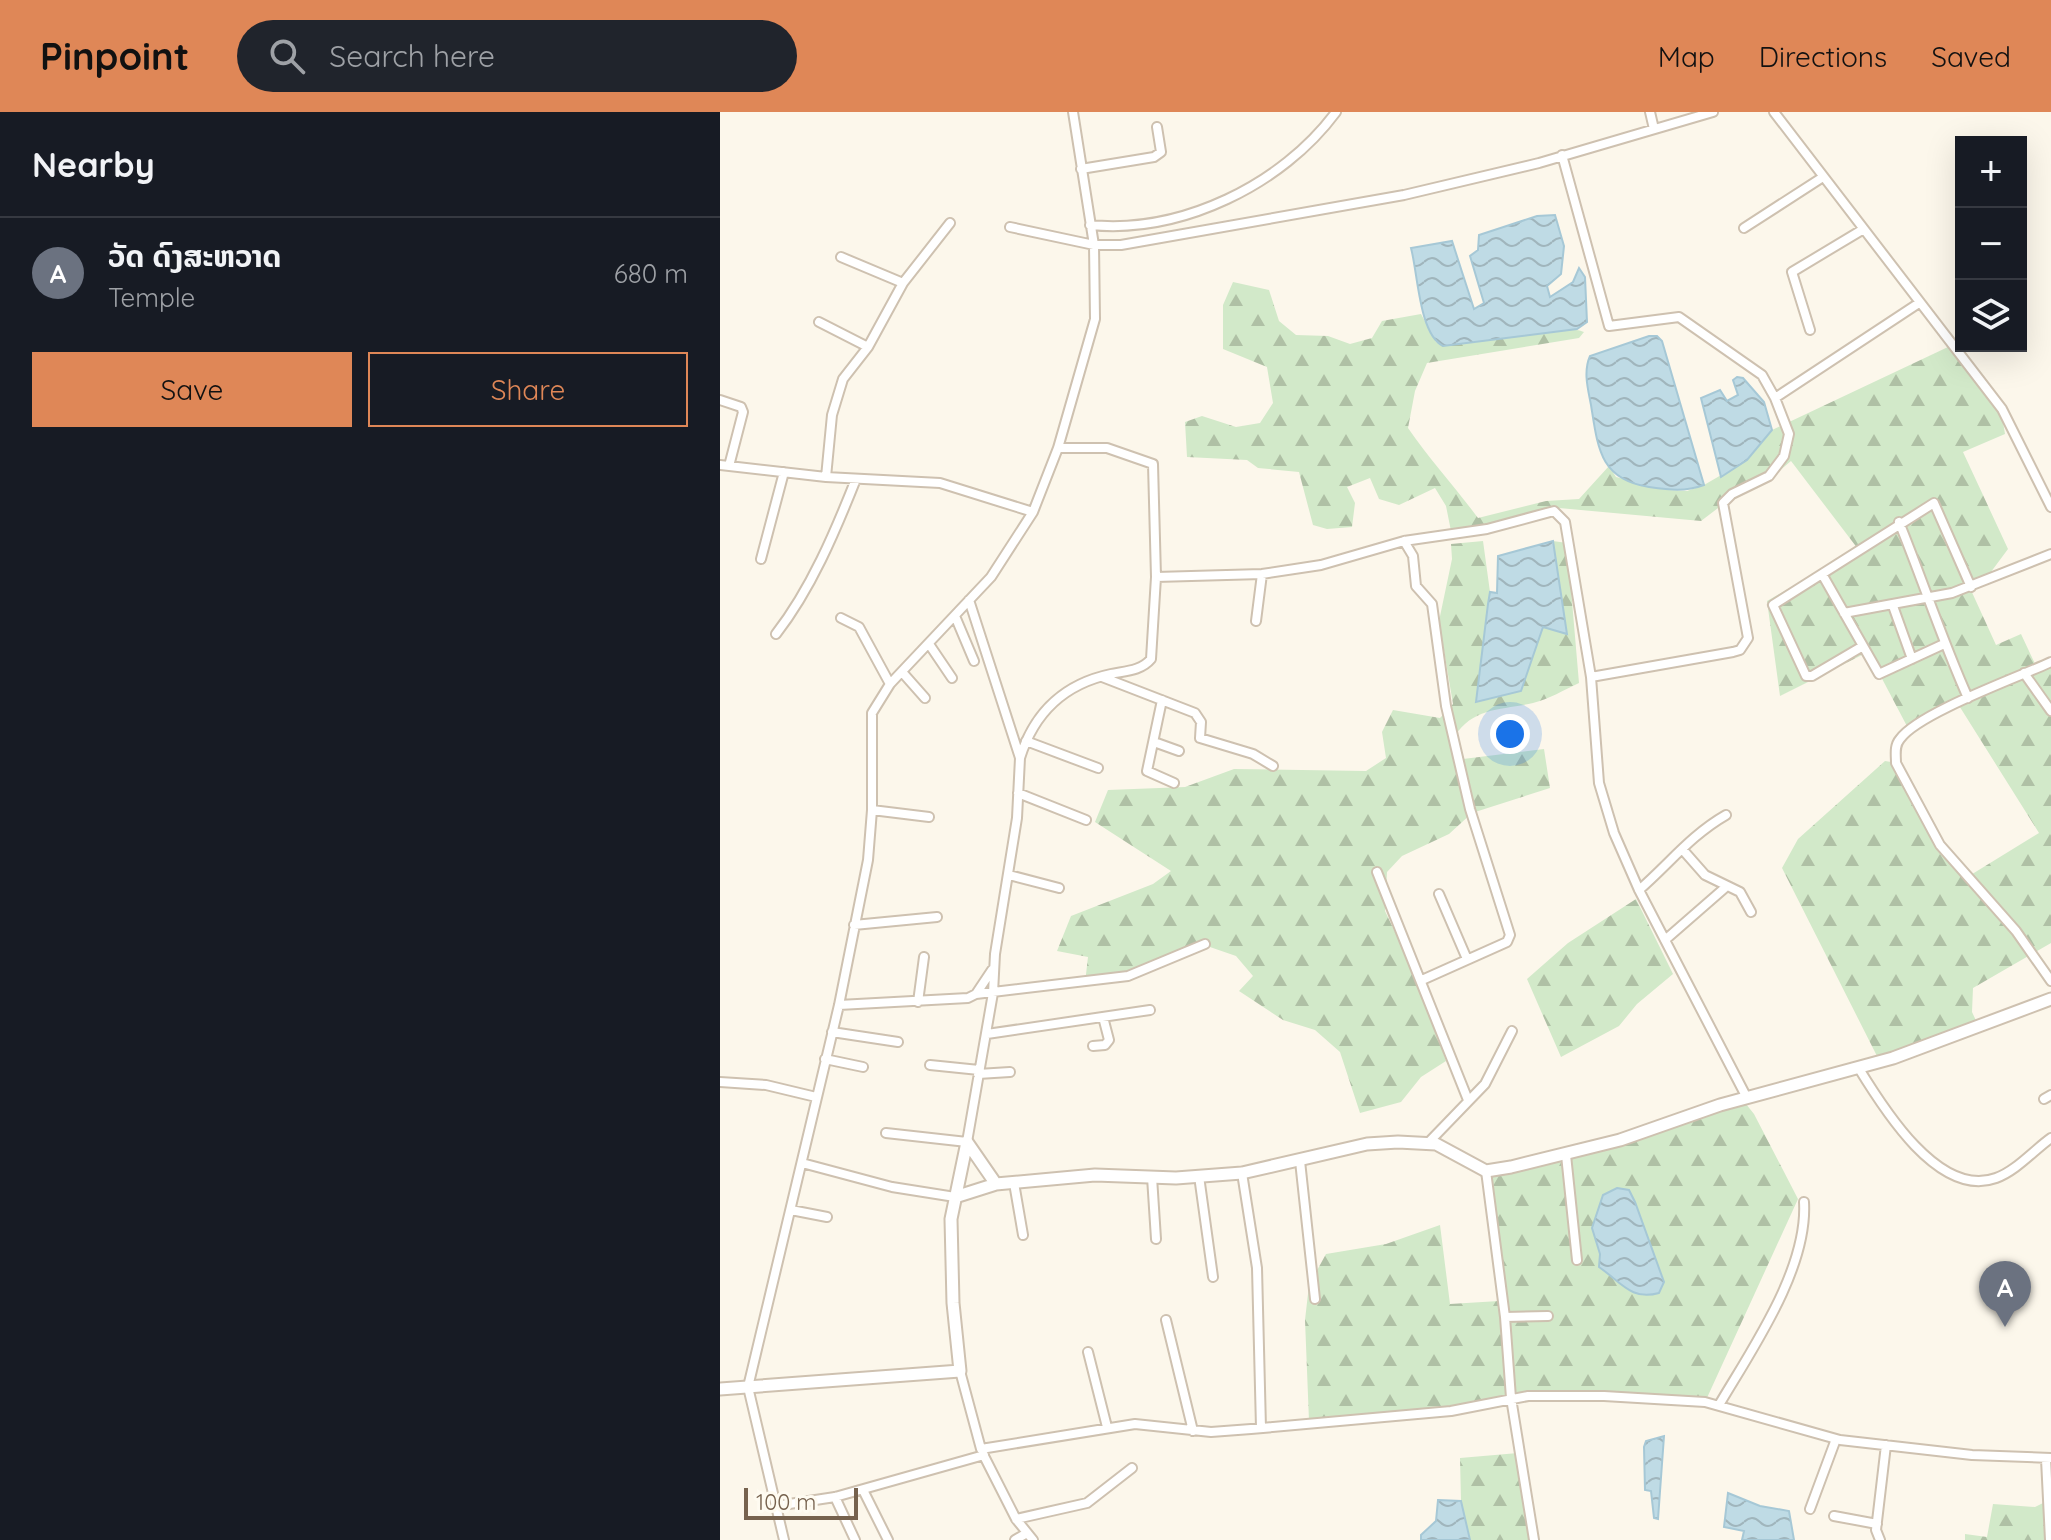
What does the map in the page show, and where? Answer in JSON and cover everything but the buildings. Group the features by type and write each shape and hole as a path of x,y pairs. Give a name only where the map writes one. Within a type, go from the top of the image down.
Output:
{"street":[{"path":"784,1540 748,1387 839,1005 868,860 872,810 870,722 890,684 991,577 1033,512 1058,448 1095,319 1094,245 1073,112"},
{"path":"1090,225 1115,227 1206,210 1254,185 1322,131 1336,112"},
{"path":"1650,112 1654,129"},
{"path":"1010,227 1094,245 1121,245 1404,195 1713,112"},
{"path":"1774,112 2002,409 2051,507"},
{"path":"1081,169 1154,157 1161,152 1157,127"},
{"path":"1562,155 1609,326 1679,317 1762,375 1789,434 1784,456 1769,476 1727,497 1722,511 1740,587 1748,638 1746,645 1733,652 1591,677"},
{"path":"1744,228 1823,177"},
{"path":"826,477 835,397 851,365 868,347 903,283 950,223"},
{"path":"1810,330 1792,272 1862,230"},
{"path":"841,257 903,283"},
{"path":"1775,398 1919,303"},
{"path":"819,322 868,347"},
{"path":"720,400 741,407 743,412 724,465 826,477 940,483 1033,512"},
{"path":"1015,1540 1030,1536 1016,1519 982,1452 960,1371 953,1294 951,1219 987,1034 993,968 1009,875 1020,758 1026,741 1050,704 1082,682 1141,668 1151,659 1156,577 1152,462 1107,448 1058,448"},
{"path":"761,559 784,472"},
{"path":"776,634 799,603 838,526 856,479"},
{"path":"1863,646 1812,676 1803,672 1773,605 1899,522 1934,503 1971,587"},
{"path":"1156,577 1262,574 1321,565 1404,541 1487,529 1554,511 1560,514 1565,522 1591,677 1599,783 1614,833 1639,890 1747,1098"},
{"path":"1899,522 1931,598 1944,644 1968,698"},
{"path":"1404,541 1413,556 1416,586 1432,604 1446,706 1470,809 1510,935 1507,942 1422,980"},
{"path":"1844,613 1893,606 1971,587 2051,554"},
{"path":"1256,621 1262,574"},
{"path":"1822,574 1879,674 1944,644"},
{"path":"969,600 1020,758"},
{"path":"1893,606 1912,659"},
{"path":"955,616 974,661"},
{"path":"841,618 859,627 890,684"},
{"path":"929,644 952,678"},
{"path":"2049,974 2016,931 1940,845 1896,763 1898,741 1909,730 1968,698 2051,662"},
{"path":"902,672 925,698"},
{"path":"2024,673 2051,711"},
{"path":"1101,676 1200,717 1200,738 1253,754 1273,766"},
{"path":"1162,700 1147,771 1174,783"},
{"path":"1026,741 1098,768"},
{"path":"1154,742 1179,751"},
{"path":"1018,793 1086,820"},
{"path":"872,810 929,817"},
{"path":"1639,890 1701,829 1726,815"},
{"path":"1683,850 1697,869 1740,892 1751,912"},
{"path":"1377,872 1468,1100"},
{"path":"1009,875 1059,888"},
{"path":"1665,940 1727,886"},
{"path":"1439,894 1467,959"},
{"path":"854,925 937,917"},
{"path":"839,1005 968,998 976,994 1128,976 1205,944"},
{"path":"918,1002 924,957"},
{"path":"976,994 993,968"},
{"path":"802,1163 892,1187 955,1197 996,1184 1095,1175 1152,1177 1242,1173 1367,1144 1429,1142 1486,1171 1566,1155 1858,1067 2051,999"},
{"path":"987,1034 1150,1010"},
{"path":"1093,1046 1105,1045 1109,1040 1103,1017"},
{"path":"1429,1142 1494,1070 1512,1031"},
{"path":"832,1032 898,1042"},
{"path":"825,1059 863,1067"},
{"path":"930,1065 979,1072 1010,1072"},
{"path":"1858,1067 1907,1137 1934,1164 1966,1181 1997,1178 2051,1138"},
{"path":"720,1082 766,1085 816,1097"},
{"path":"886,1133 967,1142 996,1184"},
{"path":"1566,1155 1577,1260"},
{"path":"1300,1161 1315,1299"},
{"path":"1486,1171 1505,1317 1511,1398 1534,1540"},
{"path":"1242,1173 1257,1268 1261,1428"},
{"path":"1199,1176 1213,1277"},
{"path":"1152,1177 1156,1239"},
{"path":"1014,1183 1023,1235"},
{"path":"1719,1405 1765,1328 1803,1240 1804,1202"},
{"path":"791,1210 827,1217"},
{"path":"1505,1317 1548,1316"},
{"path":"1166,1320 1193,1431"},
{"path":"1088,1352 1107,1427"},
{"path":"720,1389 960,1371"},
{"path":"776,1506 835,1497 982,1452 1107,1427 1135,1424 1193,1431 1261,1428 1451,1411 1511,1398 1604,1396 1719,1405 1836,1439 2048,1458 2050,1540"},
{"path":"1810,1509 1836,1439"},
{"path":"1880,1540 1877,1524 1886,1445"},
{"path":"1016,1519 1087,1503 1132,1468"},
{"path":"863,1490 888,1540"},
{"path":"835,1497 855,1540"},
{"path":"1834,1516 1877,1524"}],"green space":[{"path":"1233,282 1269,290 1279,321 1296,335 1328,336 1350,344 1372,338 1382,321 1421,314 1436,342 1443,346 1558,329 1584,332 1579,338 1427,363 1415,391 1408,428 1478,518 1546,501 1579,499 1609,466 1616,477 1668,490 1687,491 1704,485 1747,460 1772,430 1948,347 2001,410 2005,434 1963,452 2008,549 1985,580 1970,588 1996,645 2021,634 2037,668 2051,662 2051,943 1973,988 1972,1012 1979,1027 1879,1060 1782,868 1798,839 1885,761 1897,763 1941,844 1969,876 2039,833 1958,704 1909,730 1868,652 1780,696 1767,601 1858,549 1791,461 1764,484 1722,505 1701,521 1559,508 1479,529 1451,531 1446,506 1435,488 1399,505 1379,499 1370,478 1347,487 1355,503 1352,527 1327,529 1313,525 1299,472 1258,468 1247,460 1187,457 1185,422 1202,416 1236,427 1260,423 1273,403 1267,367 1223,349 1223,305"},
{"path":"1483,541 1490,592 1477,702 1521,691 1543,627 1567,634 1553,541 1567,543 1579,683 1539,701 1480,715 1455,736 1463,759 1544,749 1550,788 1472,813 1449,834 1402,856 1387,872 1385,911 1421,987 1446,1061 1421,1077 1401,1102 1360,1113 1340,1052 1315,1030 1283,1020 1239,991 1253,976 1236,956 1207,946 1138,973 1085,983 1088,957 1057,951 1071,916 1153,884 1171,871 1095,822 1108,790 1185,787 1234,769 1366,771 1386,758 1382,732 1393,710 1440,718 1453,704 1439,621 1452,559 1451,544"},
{"path":"1636,899 1673,974 1637,1004 1619,1026 1561,1057 1527,979 1568,943"},
{"path":"1742,1099 1754,1114 1798,1199 1706,1400 1511,1395 1451,1406 1309,1421 1305,1320 1309,1285 1326,1254 1386,1244 1440,1225 1450,1304 1499,1301 1485,1170 1621,1138"},
{"path":"1518,1453 1532,1540 1470,1540 1461,1501 1460,1458"},
{"path":"2045,1502 2049,1540 1965,1540 1965,1534 1987,1537 1993,1504 2035,1507"}],"water":[{"path":"1555,215 1564,246 1561,274 1547,286 1550,297 1573,282 1579,268 1585,277 1587,322 1577,329 1443,346 1435,339 1424,317 1411,248 1452,241 1474,309 1484,303 1470,256 1478,250 1479,235 1537,216"},
{"path":"1657,336 1662,341 1704,485 1677,490 1633,483 1620,477 1604,460 1596,435 1587,380 1590,356"},
{"path":"1743,378 1764,402 1772,430 1747,460 1721,477 1701,398 1720,390 1727,401 1738,395 1733,380"},
{"path":"1553,541 1567,634 1543,627 1521,691 1476,702 1490,592 1497,593 1498,556"},
{"path":"1617,1188 1629,1190 1635,1202 1664,1282 1659,1293 1634,1292 1599,1267 1600,1254 1592,1228 1603,1195"},
{"path":"1664,1436 1658,1519 1654,1518 1651,1491 1645,1490 1644,1447 1646,1441"},
{"path":"1728,1493 1760,1506 1789,1511 1794,1540 1742,1540 1744,1531 1724,1527"},
{"path":"1438,1500 1461,1501 1470,1540 1421,1540 1421,1535 1436,1521"}],"place":[{"name":"ວັດ ດົງສະຫວາດ","path":"2005,1327"}]}
